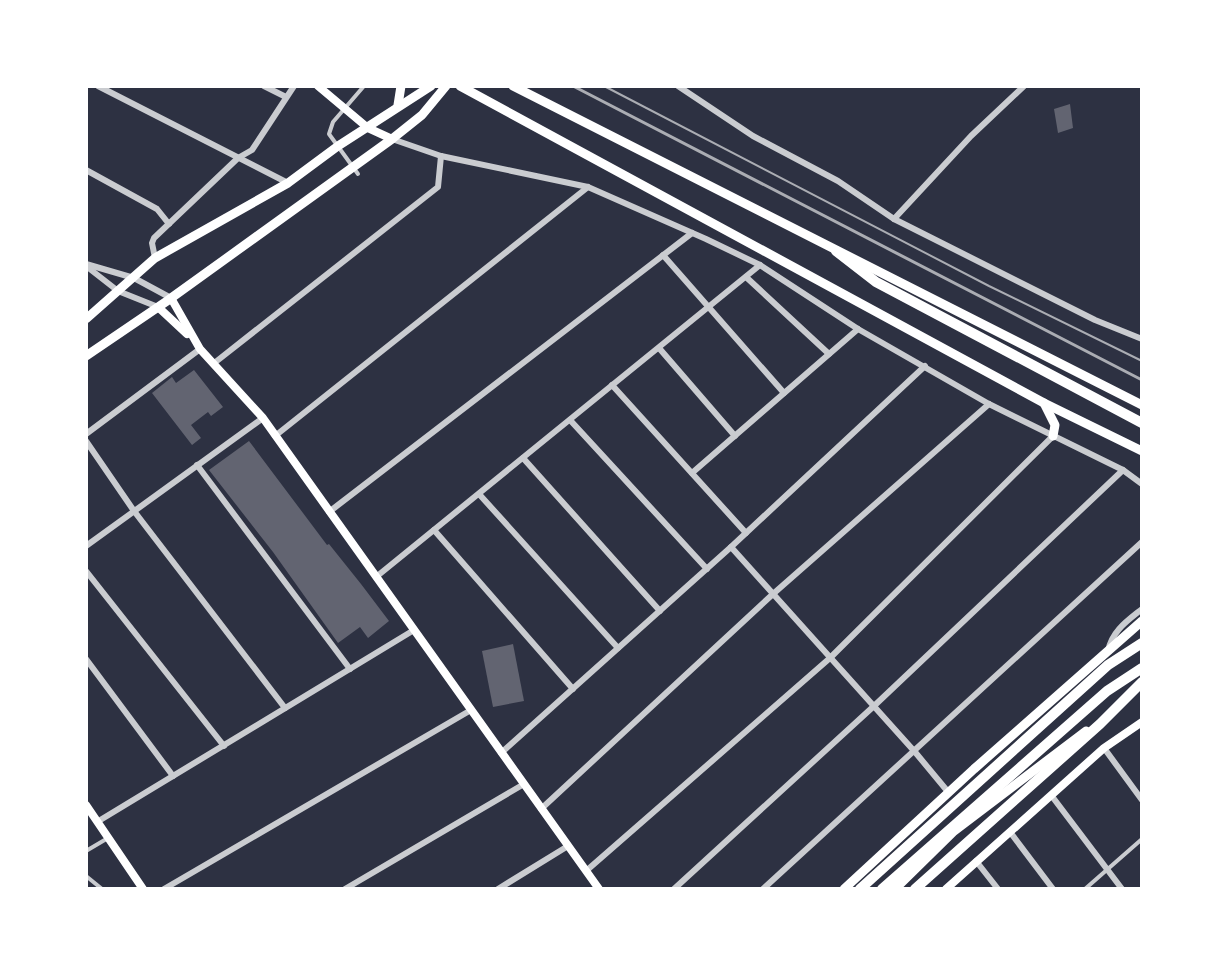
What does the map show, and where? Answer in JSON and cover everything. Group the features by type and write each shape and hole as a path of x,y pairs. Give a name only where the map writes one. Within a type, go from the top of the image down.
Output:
{"highway":[{"path":"836,251 876,282 1142,423"},
{"path":"860,889 1108,665 1142,643"},
{"path":"882,889 1107,691 1142,668"},
{"path":"915,889 1100,724 1142,682"}],"main road":[{"path":"318,86 368,128 392,139"},
{"path":"398,105 401,86"},
{"path":"86,319 155,258 288,183 398,105 431,86"},
{"path":"86,356 356,170 422,115 446,86"},
{"path":"460,86 1044,403 1142,451"},
{"path":"513,86 1142,405"},
{"path":"171,298 200,349 263,418 599,889"},
{"path":"158,307 194,340"},
{"path":"1044,403 1055,425 1053,436"},
{"path":"844,889 1142,621"},
{"path":"895,889 953,832 1142,689"},
{"path":"946,889 1104,748 1142,722"},
{"path":"86,805 143,889"}],"street":[{"path":"98,86 288,183"},
{"path":"264,86 286,97"},
{"path":"155,258 154,238 238,158 252,150 294,86"},
{"path":"356,170 329,134 333,122 364,86"},
{"path":"678,86 753,136 838,181 894,219 1095,320 1142,339"},
{"path":"894,219 971,136 1024,86"},
{"path":"392,139 441,156 588,187 692,233 760,265 858,329 989,404 1123,470 1142,484"},
{"path":"213,364 438,187 441,156"},
{"path":"86,170 157,209 169,224"},
{"path":"275,436 588,187"},
{"path":"329,512 692,233"},
{"path":"663,255 784,393"},
{"path":"86,265 134,278 171,298"},
{"path":"86,265 118,291 158,307"},
{"path":"376,577 760,265"},
{"path":"746,277 829,354"},
{"path":"692,473 858,329"},
{"path":"659,348 735,436"},
{"path":"86,434 200,349"},
{"path":"501,753 707,569 925,366"},
{"path":"612,385 746,533"},
{"path":"541,809 773,594 989,404"},
{"path":"86,546 263,418"},
{"path":"570,420 707,569"},
{"path":"586,871 830,658 1053,436"},
{"path":"86,441 134,511 285,708"},
{"path":"523,458 660,611"},
{"path":"197,465 350,669"},
{"path":"674,889 874,706 1123,470"},
{"path":"479,494 618,648"},
{"path":"434,530 573,689"},
{"path":"763,889 1142,542"},
{"path":"731,547 949,793"},
{"path":"86,571 224,746"},
{"path":"1108,651 1110,640 1117,630 1142,609"},
{"path":"97,822 414,630"},
{"path":"86,659 173,776"},
{"path":"164,889 471,710"},
{"path":"1104,748 1142,800"},
{"path":"345,889 524,784"},
{"path":"1051,795 1122,889"},
{"path":"1010,832 1053,889"},
{"path":"86,851 108,838"},
{"path":"1085,889 1142,839"},
{"path":"498,889 568,846"},
{"path":"976,861 998,889"},
{"path":"86,876 102,889"}],"building":[{"path":"1070,104 1073,128 1058,133 1054,109"},
{"path":"194,370 223,407 211,416 208,412 191,425 201,438 192,445 152,393 172,377 176,383"},
{"path":"249,441 389,621 368,638 360,627 338,643 209,470"},
{"path":"513,644 524,701 493,707 482,651"}],"tram line":[{"path":"604,86 989,286 1142,361"}],"railway":[{"path":"573,86 1142,380"}]}
